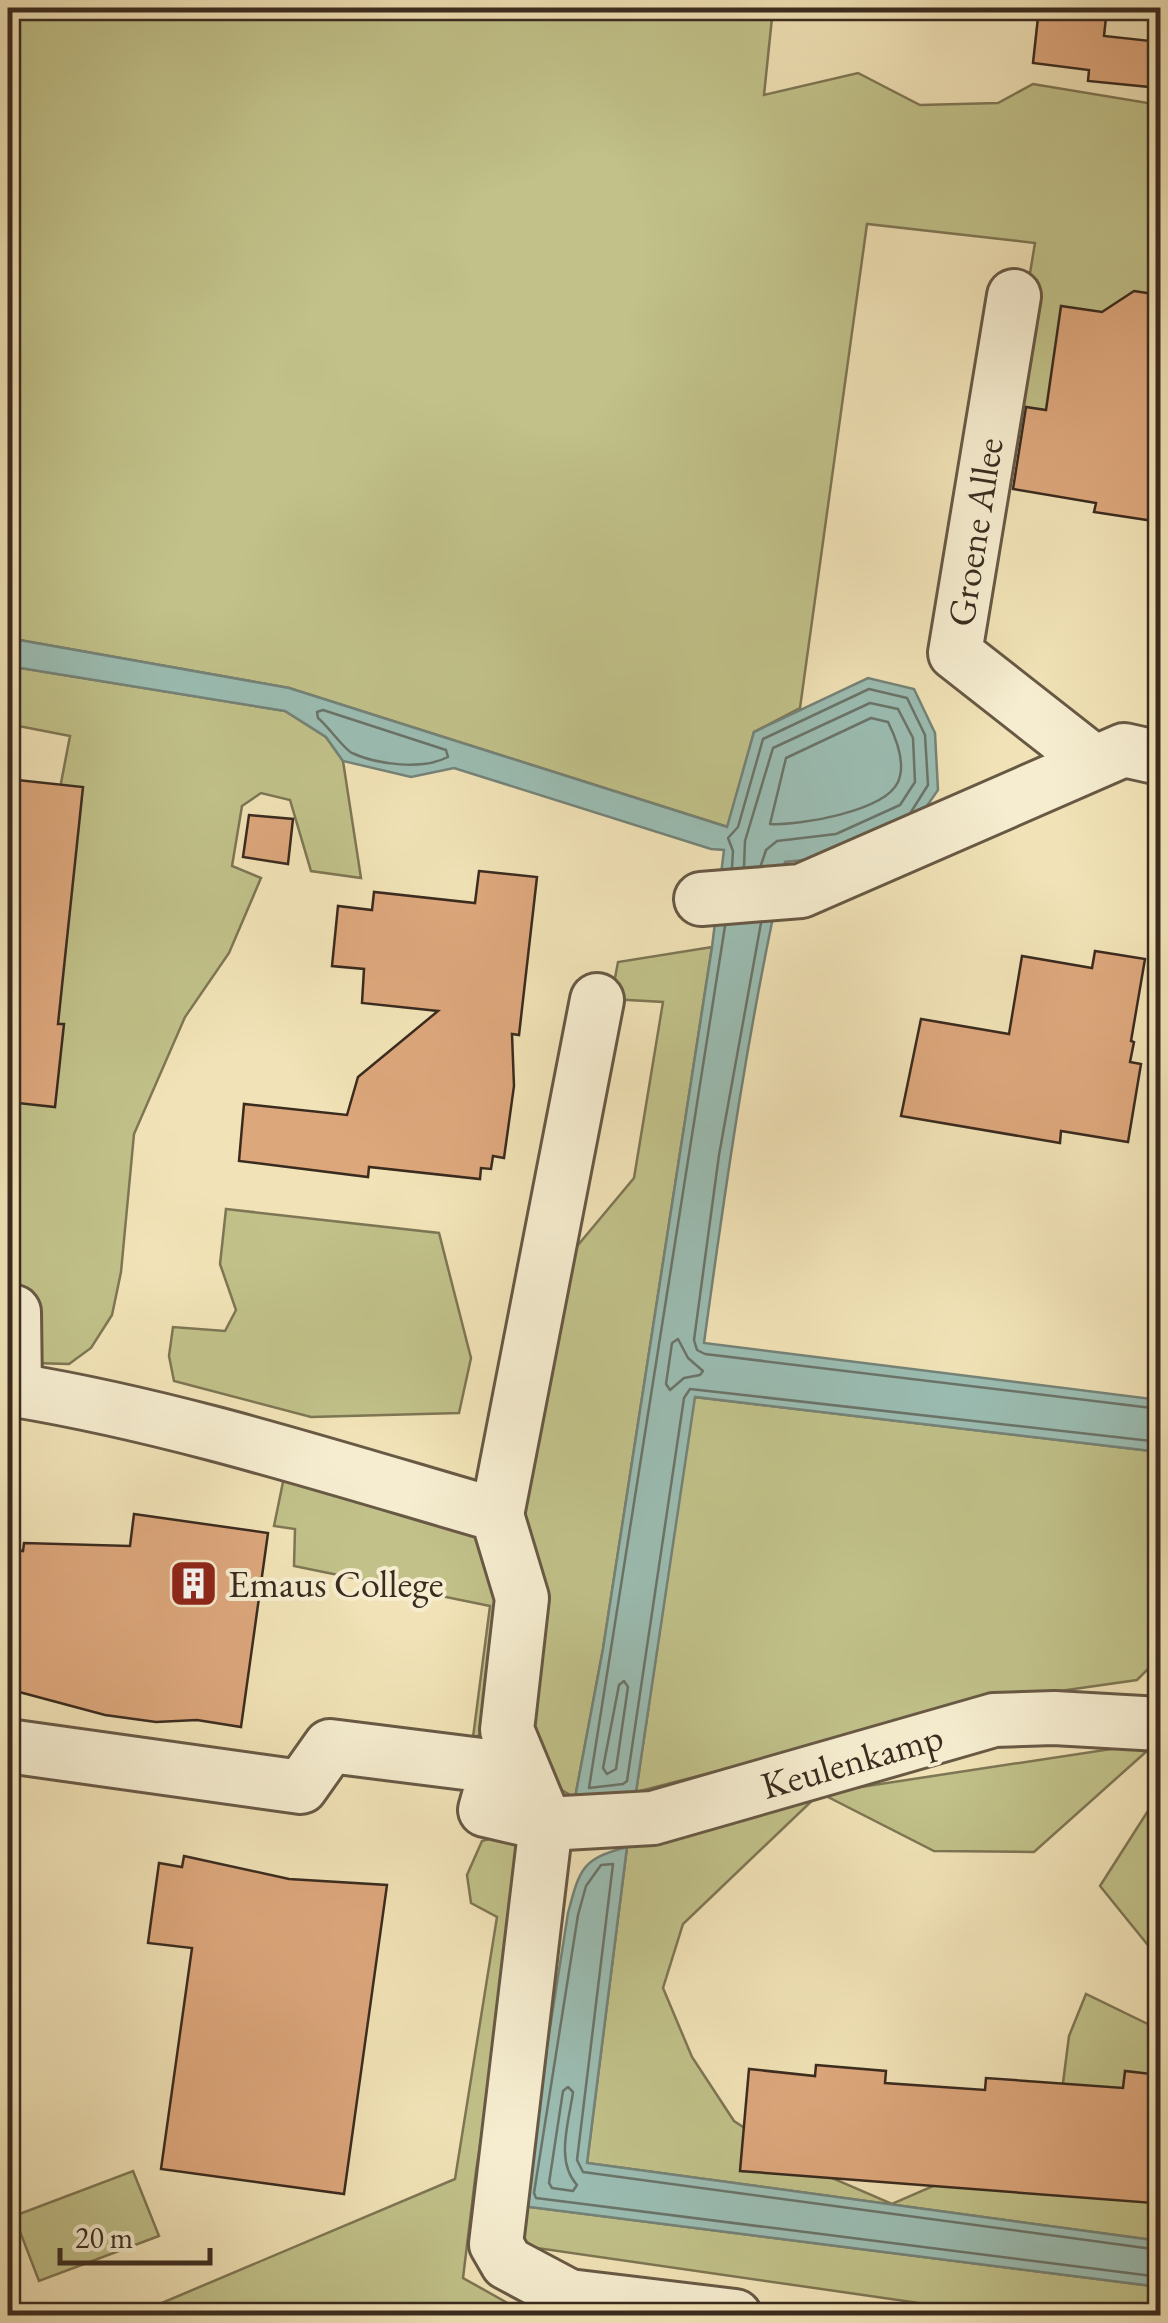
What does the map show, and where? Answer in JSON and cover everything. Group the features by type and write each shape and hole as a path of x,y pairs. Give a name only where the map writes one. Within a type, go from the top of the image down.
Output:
{"street":[{"name":"Groene Allee","path":"1014,296 955,653 1094,762"},
{"path":"700,899 801,891 1124,750 1160,758"},
{"path":"597,1000 497,1515 522,1598 506,1730 546,1824 496,2244 507,2263 560,2306 735,2316"},
{"path":"8,1310 14,1312 11,1391 66,1398 270,1449 497,1515"},
{"name":"Keulenkamp","path":"8,1746 301,1786 330,1746 497,1767 485,1810 546,1824 653,1818 994,1720 1054,1718 1160,1724"}],"green space":[{"path":"8,8 773,8 764,95 858,73 920,105 998,103 1033,84 1160,105 1160,325 1070,314 1041,448 1002,442 1035,243 867,224 800,708 754,732 728,827 289,688 8,638"},
{"path":"8,666 285,711 326,737 343,761 361,878 311,871 290,800 261,793 242,806 232,866 261,878 229,953 185,1017 134,1134 121,1272 112,1315 91,1348 69,1364 32,1363 8,1295 8,1184 57,804 70,736 8,724"},
{"path":"712,947 603,1649 575,1798 542,1778 523,1720 520,1537 563,1263 634,1178 663,1002 611,999 618,962"},
{"path":"226,1209 439,1233 471,1358 459,1413 311,1417 174,1381 169,1356 173,1327 225,1331 236,1310 220,1264"},
{"path":"694,1397 1160,1452 1160,1657 1137,1680 990,1701 636,1792"},
{"path":"284,1477 481,1528 508,1609 489,1733 473,1737 490,1606 294,1566 295,1529 274,1526"},
{"path":"1157,1742 1034,1852 934,1851 820,1793"},
{"path":"1160,1792 1160,1948 1151,1949 1100,1886"},
{"path":"820,1793 683,1924 663,1988 692,2057 734,2121 804,2166 892,2204 1025,2146 1063,2083 1069,2036 1086,1994 1160,2030 1160,2241 587,2163 627,1847"},
{"path":"517,1836 526,1853 463,2278 513,2306 504,2316 131,2316 455,2179 497,1917 471,1903 467,1875 482,1841"},
{"path":"133,2171 159,2236 39,2281 14,2216"},
{"path":"522,2206 1160,2287 1160,2315 1002,2315 516,2245"}],"water":[{"path":"8,638 289,688 727,827 754,732 868,678 914,689 935,733 938,790 915,823 842,856 785,862 749,1042 704,1343 1160,1400 1160,1452 695,1397 636,1792 590,1800 575,1798 603,1649 724,850 454,768 411,777 343,761 326,737 285,711 8,666"},
{"path":"627,1847 587,2163 1160,2241 1160,2287 522,2206 572,1898 580,1876 592,1861"}],"building":[{"path":"1039,8 1107,8 1104,36 1160,42 1160,88 1088,81 1089,70 1033,63"},
{"path":"1134,291 1160,295 1160,522 1094,512 1096,503 1013,489 1026,407 1046,410 1061,306 1102,312"},
{"path":"8,779 83,787 58,1024 64,1024 55,1107 8,1102"},
{"path":"249,815 293,819 288,864 243,857"},
{"path":"479,871 537,877 519,1035 512,1034 514,1086 504,1158 493,1156 491,1169 481,1168 480,1179 369,1167 368,1177 239,1161 244,1104 347,1115 358,1077 438,1011 362,1003 364,969 332,966 338,906 372,910 374,892 475,903"},
{"path":"1095,951 1145,959 1131,1041 1134,1042 1130,1062 1141,1064 1128,1142 1061,1131 1060,1143 901,1116 921,1019 1009,1034 1022,956 1092,968"},
{"name":"Emaus College","path":"134,1514 268,1533 241,1727 197,1720 156,1722 105,1715 8,1689 8,1549 23,1551 24,1543 130,1546"},
{"path":"184,1856 289,1879 387,1885 344,2194 161,2169 192,1948 148,1943 159,1863 182,1867"},
{"path":"816,2065 886,2071 885,2083 985,2090 986,2078 1123,2088 1125,2071 1160,2075 1160,2176 1154,2176 1153,2203 740,2171 749,2069 815,2076"}],"place":[{"name":"Emaus College","path":"193,1584"}]}
